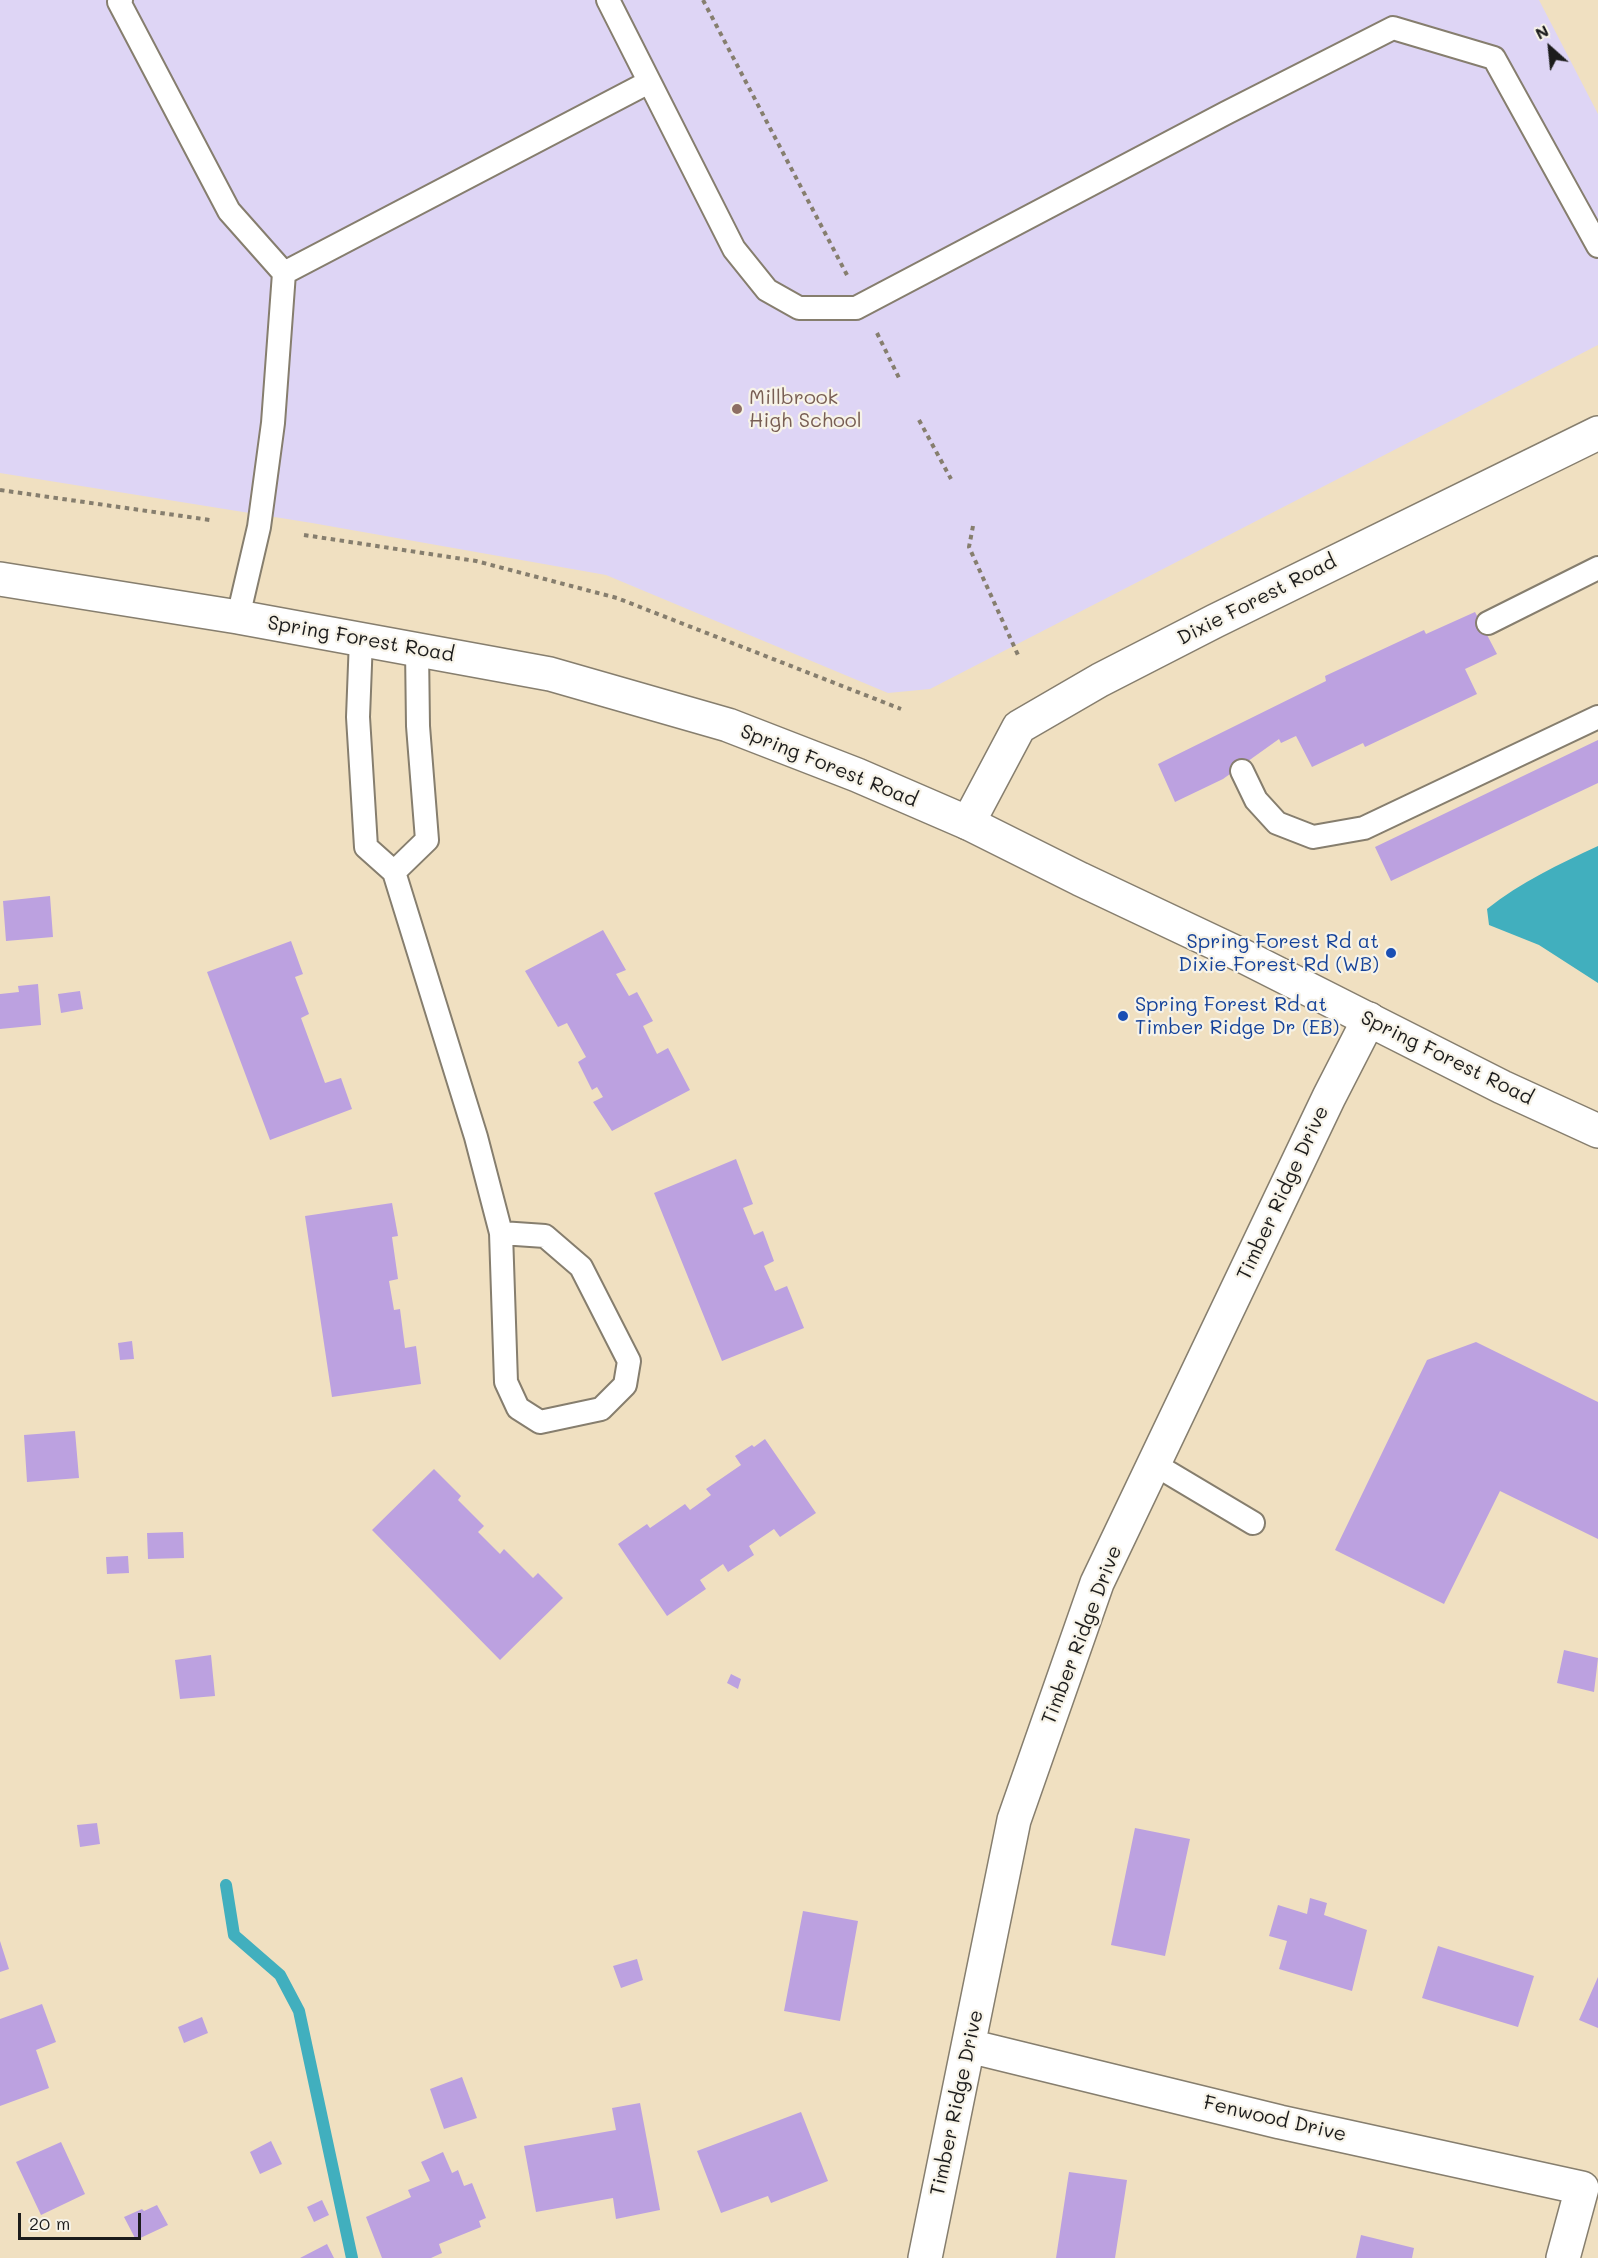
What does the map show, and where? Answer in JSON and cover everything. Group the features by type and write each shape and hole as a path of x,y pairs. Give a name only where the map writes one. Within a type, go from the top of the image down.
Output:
{"street":[{"name":"Dixie Forest Road","path":"968,823 1019,727 1100,680 1215,621 1598,433"},
{"name":"Spring Forest Road","path":"0,579 238,617 550,674 728,724 857,775 968,823 1369,1019 1502,1087 1598,1131"},
{"name":"Timber Ridge Drive","path":"924,2258 1014,1820 1097,1583 1329,1097 1369,1019"},
{"name":"Fenwood Drive","path":"969,2046 1280,2122 1581,2188 1563,2258"}],"lane":[{"path":"608,0 734,249 767,290 799,308 856,308 1394,28 1494,58 1598,246"},
{"path":"120,1 229,211 284,273 273,423 264,492 259,527 238,617"},
{"path":"284,273 649,82"},
{"path":"1488,623 1598,568"},
{"path":"361,639 358,717 366,847 394,872 476,1137 501,1233 506,1382 518,1408 540,1422 601,1409 625,1385 629,1361 581,1267 545,1236 501,1233"},
{"path":"394,872 427,840 418,726 417,649"},
{"path":"1242,771 1256,800 1277,823 1313,837 1364,828 1598,717"},
{"path":"1154,1464 1253,1524"}],"path":[{"path":"703,0 852,284"},
{"path":"876,331 899,378"},
{"path":"919,420 951,478"},
{"path":"0,490 210,520"},
{"path":"973,526 969,547 1018,655"},
{"path":"304,535 476,561 617,598 901,709"}],"shaded area":[{"name":"Millbrook High School","path":"0,0 1539,0 1598,114 1598,345 930,689 888,693 606,575 312,523 0,473"}],"water":[{"path":"1598,846 1598,983 1539,945 1489,925 1487,909 1527,882"}],"building":[{"path":"1475,612 1497,654 1465,669 1477,694 1365,747 1363,743 1312,767 1296,736 1281,743 1279,739 1223,779 1175,802 1158,764 1326,681 1325,676 1424,630 1426,634"},
{"path":"1598,740 1598,783 1391,881 1375,847"},
{"path":"50,896 53,937 6,941 3,901"},
{"path":"603,930 626,970 616,974 629,996 637,992 653,1021 643,1026 657,1054 668,1048 690,1090 612,1131 593,1102 603,1097 597,1087 592,1090 578,1062 586,1057 567,1023 558,1027 525,971"},
{"path":"291,941 303,974 295,977 309,1014 301,1018 325,1083 341,1078 352,1109 270,1140 207,972"},
{"path":"38,984 41,1025 0,1029 0,994 19,992 18,986"},
{"path":"80,991 83,1009 61,1013 58,994"},
{"path":"736,1159 753,1204 743,1208 754,1235 763,1231 774,1261 764,1266 775,1291 787,1286 804,1328 722,1361 654,1193"},
{"path":"392,1203 398,1236 392,1237 398,1279 389,1281 394,1310 400,1309 405,1348 416,1346 421,1384 332,1397 305,1216"},
{"path":"132,1341 134,1359 120,1360 118,1343"},
{"path":"1476,1342 1598,1402 1598,1539 1500,1491 1444,1604 1335,1550 1427,1360"},
{"path":"75,1431 79,1478 27,1482 24,1435"},
{"path":"765,1439 816,1513 780,1537 774,1529 749,1546 754,1555 728,1572 723,1564 700,1580 706,1589 667,1616 618,1544 647,1524 650,1528 685,1504 690,1510 711,1495 706,1489 741,1465 735,1456"},
{"path":"434,1469 461,1496 458,1500 484,1526 478,1532 500,1554 504,1549 533,1578 538,1573 563,1598 500,1660 372,1530"},
{"path":"183,1532 184,1558 148,1559 147,1533"},
{"path":"128,1556 129,1573 107,1574 106,1557"},
{"path":"1564,1650 1598,1658 1594,1692 1557,1683"},
{"path":"211,1655 215,1696 180,1699 175,1660"},
{"path":"731,1674 741,1679 738,1689 727,1683"},
{"path":"97,1823 100,1844 80,1847 77,1825"},
{"path":"1135,1828 1190,1839 1165,1956 1111,1945"},
{"path":"1310,1898 1327,1903 1324,1915 1367,1930 1352,1991 1279,1969 1287,1941 1269,1936 1278,1905 1307,1914"},
{"path":"803,1911 858,1921 840,2021 784,2011"},
{"path":"0,1941 9,1969 0,1972"},
{"path":"1438,1946 1534,1976 1518,2027 1422,1998"},
{"path":"637,1959 643,1980 621,1988 613,1966"},
{"path":"1598,1977 1598,2028 1579,2020"},
{"path":"42,2004 56,2042 36,2050 49,2088 0,2106 0,2019"},
{"path":"202,2017 208,2033 184,2043 178,2027"},
{"path":"462,2077 477,2118 444,2129 430,2089"},
{"path":"640,2103 660,2210 616,2219 613,2198 536,2212 524,2146 616,2130 612,2108"},
{"path":"801,2112 828,2181 771,2203 768,2196 721,2213 697,2151"},
{"path":"271,2141 282,2164 260,2174 250,2152"},
{"path":"61,2142 85,2194 41,2215 16,2162"},
{"path":"443,2152 452,2173 458,2170 464,2186 472,2183 486,2218 479,2221 481,2227 439,2244 442,2253 431,2258 382,2258 366,2217 411,2197 408,2190 430,2181 421,2162"},
{"path":"1069,2172 1127,2180 1115,2258 1056,2258"},
{"path":"322,2200 329,2215 314,2222 307,2207"},
{"path":"157,2205 168,2225 136,2240 124,2217"},
{"path":"1361,2235 1414,2248 1412,2258 1356,2258"},
{"path":"327,2244 334,2258 300,2258"}],"waterway":[{"path":"226,1885 234,1935 280,1975 299,2011 352,2258"}],"place":[{"name":"Millbrook High School","path":"737,409"},
{"name":"Spring Forest Rd at Dixie Forest Rd (WB)","path":"1391,953"},
{"name":"Spring Forest Rd at Timber Ridge Dr (EB)","path":"1123,1016"}]}
